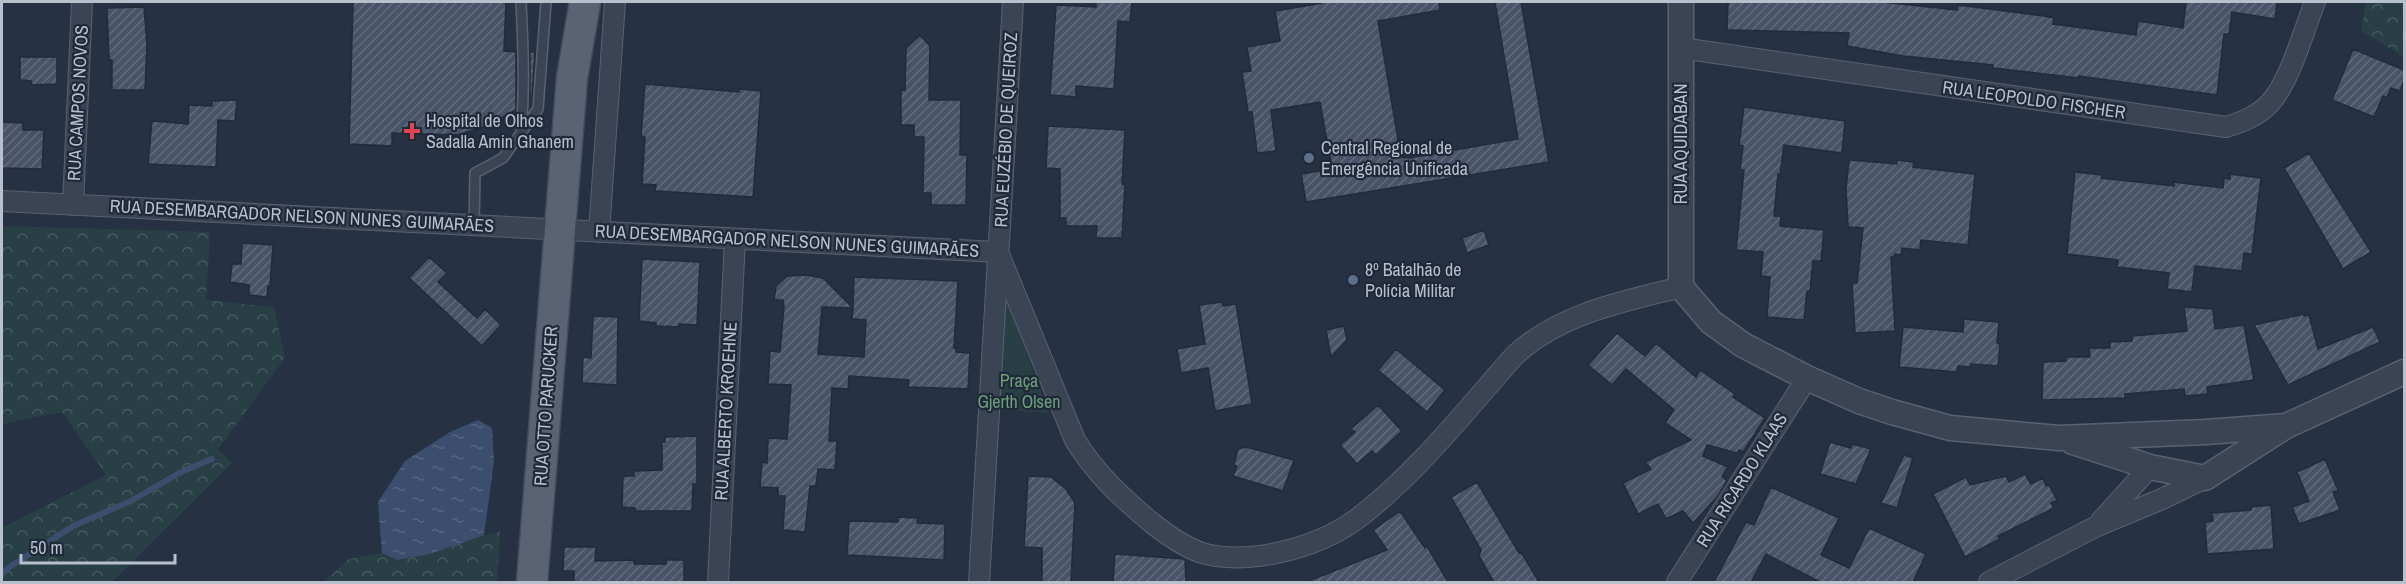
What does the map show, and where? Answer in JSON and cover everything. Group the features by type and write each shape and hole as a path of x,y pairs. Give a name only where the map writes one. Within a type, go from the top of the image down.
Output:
{"main road":[{"name":"RUA OTTO PARUCKER","path":"532,582 572,78 585,2"}],"street":[{"name":"RUA CAMPOS NOVOS","path":"73,205 82,2"},
{"path":"599,232 615,2"},
{"name":"RUA EUZÉBIO DE QUEIROZ","path":"980,582 1013,2"},
{"name":"RUA AQUIDABAN","path":"1681,2 1681,286"},
{"name":"RUA LEOPOLDO FISCHER","path":"1681,48 2226,127 2243,122 2259,112 2270,103 2282,87 2315,2"},
{"name":"RUA DESEMBARGADOR NELSON NUNES GUIMARÃES","path":"2,201 998,252 1075,440 1092,466 1121,497 1161,530 1200,552 1219,556 1267,554 1301,547 1353,521 1419,463 1529,342 1577,316 1681,286"},
{"name":"RUA ALBERTO KROEHNE","path":"718,582 735,239"},
{"path":"1681,286 1712,322 1743,345 1807,378 1892,412 1950,428 2059,438 2286,426"},
{"path":"1989,582 2097,526 2205,478 2286,426 2404,372"},
{"name":"RUA RICARDO KLAAS","path":"1677,582 1807,378"},
{"path":"2097,526 2150,467 2195,432"},
{"path":"2195,432 2212,459 2205,478"},
{"path":"2059,438 2150,467 2205,478"}],"lane":[{"path":"521,2 524,52 524,105 521,134"},
{"path":"474,225 475,173 503,158 538,109 546,2"}],"green space":[{"path":"2366,2 2404,2 2404,57 2361,31"},
{"path":"2,226 210,232 206,300 274,307 285,358 218,449 232,463 112,582 2,582 2,528 106,475 62,412 2,424"},
{"name":"Praça Gjerth Olsen","path":"1004,292 1049,413 998,410"},
{"path":"500,532 497,582 324,582 349,559 382,553 397,560 430,554 484,535"}],"water":[{"path":"478,420 492,428 494,461 484,535 430,554 397,560 382,553 378,502 405,461 450,432"}],"building":[{"path":"353,2 506,2 504,51 516,52 516,110 487,126 457,135 392,133 392,146 349,144"},
{"path":"1096,2 1132,2 1130,22 1118,21 1114,89 1076,86 1076,97 1050,95 1056,5 1096,7"},
{"path":"1322,2 1439,2 1440,10 1378,21 1401,157 1409,158 1518,139 1495,2 1521,2 1549,162 1306,202 1301,174 1332,169 1320,102 1271,110 1276,151 1257,153 1252,112 1248,112 1242,72 1251,71 1247,47 1280,41 1275,11"},
{"path":"1728,2 1882,2 1957,10 1958,5 2044,16 2054,18 2053,24 2136,35 2138,21 2183,28 2186,2 2277,2 2275,19 2232,12 2229,34 2224,34 2217,95 2079,76 2079,78 1993,68 1993,65 1903,56 1847,46 1849,33 1727,30"},
{"path":"144,7 147,44 145,90 112,90 112,60 109,60 107,8"},
{"path":"920,35 930,46 929,100 961,100 960,155 967,155 966,205 931,205 931,193 923,193 924,137 914,137 914,125 901,125 901,90 905,90 906,48"},
{"path":"2353,49 2404,70 2404,80 2400,91 2391,88 2387,98 2383,96 2374,117 2332,100"},
{"path":"530,52 535,52 530,99"},
{"path":"20,57 57,57 57,84 32,85 31,81 20,80"},
{"path":"645,84 739,92 739,89 761,91 753,197 655,191 656,185 642,184 645,137 641,136"},
{"path":"237,100 235,121 218,120 216,167 148,164 152,121 188,124 189,105 212,106 212,101"},
{"path":"1744,107 1845,121 1842,153 1784,145 1780,175 1778,174 1774,216 1781,216 1780,226 1824,230 1821,261 1813,261 1804,320 1767,317 1770,277 1761,276 1763,252 1736,250 1744,170 1740,170 1743,146 1739,145"},
{"path":"2,122 23,123 23,130 44,130 42,169 2,168"},
{"path":"1048,126 1125,130 1122,238 1096,238 1097,226 1066,226 1066,218 1060,218 1060,169 1046,168"},
{"path":"2309,153 2371,252 2343,269 2284,168"},
{"path":"1849,160 1897,164 1897,160 1914,162 1913,167 1975,174 1968,245 1921,240 1920,250 1902,248 1901,255 1895,254 1891,257 1895,331 1855,333 1852,283 1857,283 1863,228 1848,227 1846,189"},
{"path":"2075,172 2102,175 2101,178 2174,186 2174,182 2223,188 2224,178 2230,179 2230,174 2261,178 2252,254 2244,253 2242,271 2195,266 2192,292 2167,289 2169,273 2117,267 2118,260 2067,254"},
{"path":"1484,230 1489,245 1467,253 1462,238"},
{"path":"242,243 273,245 267,297 249,295 249,285 230,282 232,264 241,264"},
{"path":"429,257 447,273 438,282 477,318 485,309 501,325 482,346 409,278"},
{"path":"642,259 700,262 697,325 656,326 656,323 639,321"},
{"path":"806,275 823,278 853,308 854,277 958,281 954,348 956,352 970,353 968,389 908,387 909,380 849,376 848,389 832,388 829,441 837,441 835,470 818,469 816,486 810,486 805,532 783,530 785,496 778,496 778,488 760,487 762,462 767,463 768,438 787,439 791,385 768,384 770,351 780,352 784,306 783,300 774,300 776,286 787,276","holes":["822,307 853,308 852,319 866,320 864,357 818,354"]},
{"path":"1222,302 1223,306 1236,304 1252,404 1215,411 1208,368 1181,373 1177,349 1205,344 1199,305"},
{"path":"2184,307 2213,309 2215,329 2244,325 2254,380 2207,387 2208,394 2185,396 2184,389 2125,394 2125,398 2042,400 2043,362 2066,361 2066,357 2090,357 2089,348 2110,348 2110,342 2132,341 2132,336 2187,331"},
{"path":"2304,314 2304,316 2309,315 2318,349 2373,327 2380,342 2288,385 2254,325"},
{"path":"593,316 618,317 617,385 582,383 583,357 591,358"},
{"path":"1964,319 1999,322 1998,366 1971,364 1971,367 1958,366 1957,372 1899,367 1903,327 1963,332"},
{"path":"1344,326 1347,340 1331,357 1326,330"},
{"path":"1617,333 1645,356 1656,343 1696,377 1700,370 1735,394 1733,397 1765,418 1743,452 1739,450 1737,453 1707,445 1703,456 1728,467 1722,476 1727,481 1718,496 1693,523 1683,511 1666,519 1658,504 1638,514 1623,483 1651,469 1645,462 1691,440 1665,423 1674,410 1626,369 1612,385 1588,365"},
{"path":"1396,349 1445,390 1427,412 1378,370"},
{"path":"1378,405 1402,431 1376,455 1372,451 1357,464 1340,445 1355,432 1351,429"},
{"path":"697,436 697,484 693,484 692,511 635,511 635,508 622,507 623,476 634,476 634,471 662,470 662,442 665,442 665,437"},
{"path":"1830,442 1851,448 1852,444 1871,449 1856,484 1820,474"},
{"path":"1246,447 1294,460 1283,491 1233,476 1237,467 1234,464 1238,449"},
{"path":"1904,455 1913,458 1897,508 1881,503"},
{"path":"2325,459 2338,490 2333,492 2340,510 2299,524 2292,507 2309,501 2297,472"},
{"path":"2025,474 2031,484 2043,478 2046,486 2049,485 2057,500 2051,503 2054,508 1998,536 2000,539 1965,557 1933,494 1966,477 1970,485 2006,476 2009,482"},
{"path":"1028,476 1051,477 1066,489 1075,503 1071,582 1042,582 1042,548 1024,547"},
{"path":"1477,482 1539,582 1494,582 1479,556 1481,550 1451,497"},
{"path":"1771,487 1839,518 1821,555 1849,568 1869,528 1926,554 1913,582 1820,582 1766,554 1751,582 1714,582 1746,522 1754,525"},
{"path":"2271,505 2274,549 2207,554 2205,522 2213,521 2212,513 2251,510 2251,507"},
{"path":"1400,511 1425,548 1427,546 1448,582 1306,582 1387,550 1373,530"},
{"path":"898,517 918,518 917,523 945,524 944,560 847,555 849,521 898,522"},
{"path":"564,547 596,547 595,561 634,560 634,564 666,564 666,560 684,560 684,582 574,582 574,571 563,571"},
{"path":"1115,554 1185,559 1186,582 1113,582"}],"waterway":[{"path":"2,574 73,526 131,501 183,471 212,459"}],"place":[{"name":"Hospital de Olhos Sadalla Amin Ghanem","path":"412,131"},
{"name":"Central Regional de Emergência Unificada","path":"1309,158"},
{"name":"8º Batalhão de Polícia Militar","path":"1353,280"}]}
